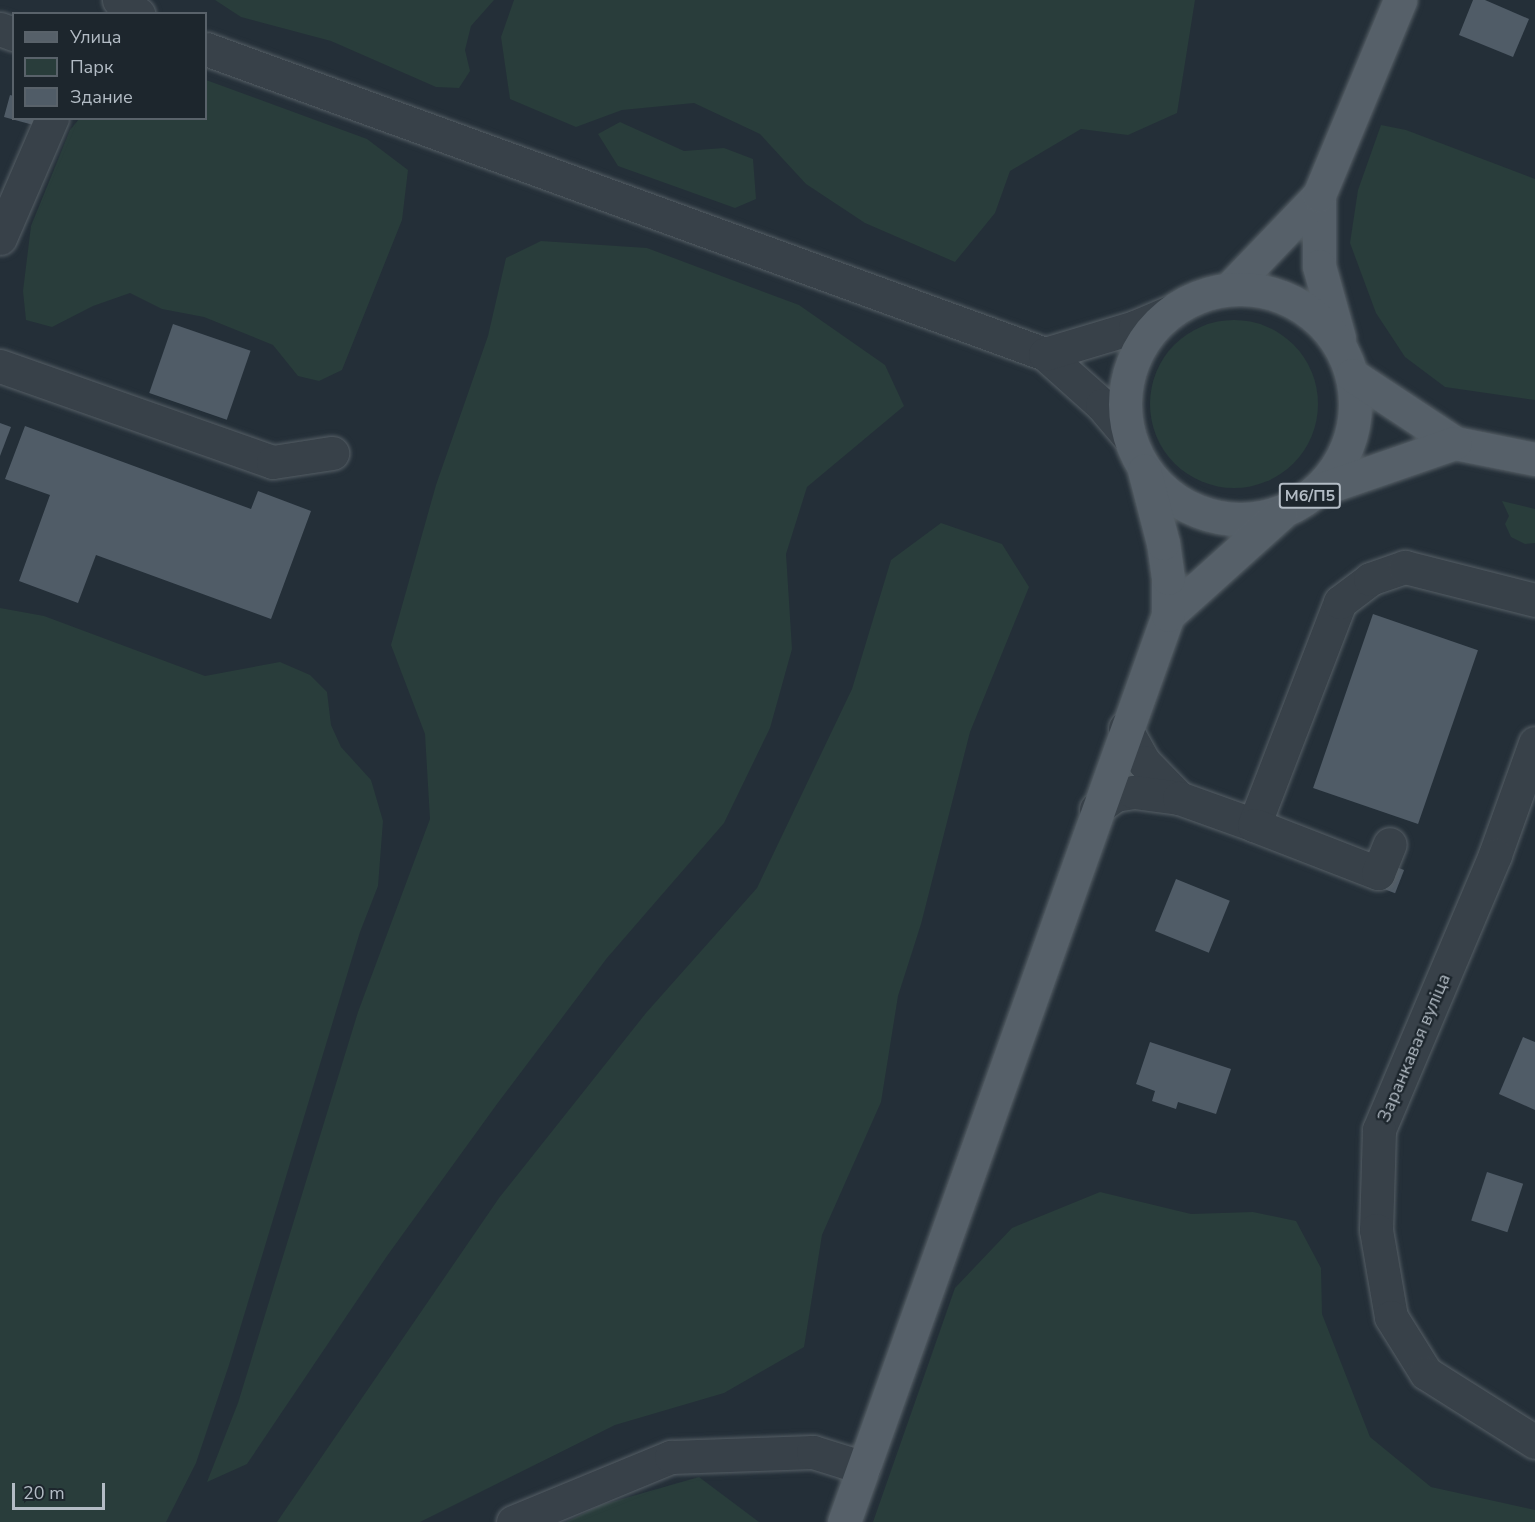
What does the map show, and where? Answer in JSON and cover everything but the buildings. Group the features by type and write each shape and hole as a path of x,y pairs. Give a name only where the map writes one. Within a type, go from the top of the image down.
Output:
{"main road":[{"name":"М6/П5","path":"1230,289 1318,195 1400,0"},
{"name":"М6/П5","path":"1316,491 1338,467 1351,438 1356,406 1348,363 1319,266 1318,195"},
{"name":"М6/П5","path":"1455,442 1316,491 1284,512 1246,520 1207,515 1172,498 1144,470 1129,437 1125,402 1130,368 1147,337 1171,312 1199,297 1230,289 1264,291 1296,302 1323,323 1348,363 1455,442 1535,459"},
{"path":"844,1522 1096,809 1168,615 1168,578 1163,543 1144,470"},
{"path":"1168,615 1212,572 1284,512"}],"street":[{"path":"104,12 119,0 135,12"},
{"path":"207,49 1045,354 1102,405 1129,437"},
{"path":"0,238 51,120"},
{"path":"1045,354 1135,327 1171,312"},
{"path":"0,366 273,462 332,453"},
{"path":"1254,825 1340,602 1370,579 1405,567 1535,600"},
{"path":"1125,728 1151,770 1179,798"},
{"name":"Заранкавая вуліца","path":"1535,743 1495,855 1379,1130 1376,1230 1390,1317 1426,1373 1535,1442"},
{"path":"1096,809 1115,795 1134,792 1179,798 1378,873 1390,844"},
{"path":"513,1522 671,1457 813,1452 864,1467"}],"green space":[{"path":"215,0 494,0 471,26 465,50 470,71 459,88 436,87 331,41 241,17"},
{"path":"514,0 1195,0 1177,113 1128,135 1081,129 1010,171 995,213 955,262 865,223 806,184 760,134 694,103 622,110 576,127 510,99 501,37"},
{"path":"207,80 367,139 408,170 402,220 342,370 319,381 298,376 273,345 204,317 162,309 130,293 93,306 52,327 26,320 23,291 31,226 70,130 78,120 207,120"},
{"path":"620,122 684,151 724,148 753,159 756,199 735,208 618,166 598,134"},
{"path":"1381,125 1406,130 1535,179 1535,400 1445,387 1405,357 1376,313 1350,243 1358,190"},
{"path":"541,241 647,248 799,305 885,365 904,406 807,487 786,554 792,649 770,728 724,823 607,958 497,1104 387,1256 247,1464 207,1482 238,1403 358,1012 430,819 425,734 391,645 436,485 488,336 506,258"},
{"path":"1234,320 1266,327 1293,345 1311,372 1318,404 1311,436 1293,463 1266,481 1234,488 1202,481 1175,463 1157,436 1150,404 1157,372 1175,345 1202,327"},
{"path":"1502,501 1535,509 1535,543 1525,544 1511,537 1505,524 1509,516"},
{"path":"941,523 1002,544 1029,587 970,732 921,924 898,996 881,1102 822,1235 804,1347 724,1393 615,1425 420,1522 277,1522 499,1198 646,1013 757,888 852,689 891,560"},
{"path":"0,608 44,616 205,676 280,662 310,675 327,692 331,725 341,747 371,780 383,821 378,886 360,932 229,1365 196,1463 166,1522 0,1522"},
{"path":"1100,1192 1191,1214 1253,1212 1296,1221 1321,1268 1322,1314 1370,1437 1431,1487 1535,1510 1535,1522 873,1522 955,1288 1012,1228"},
{"path":"699,1477 759,1522 566,1522 601,1505"}]}
